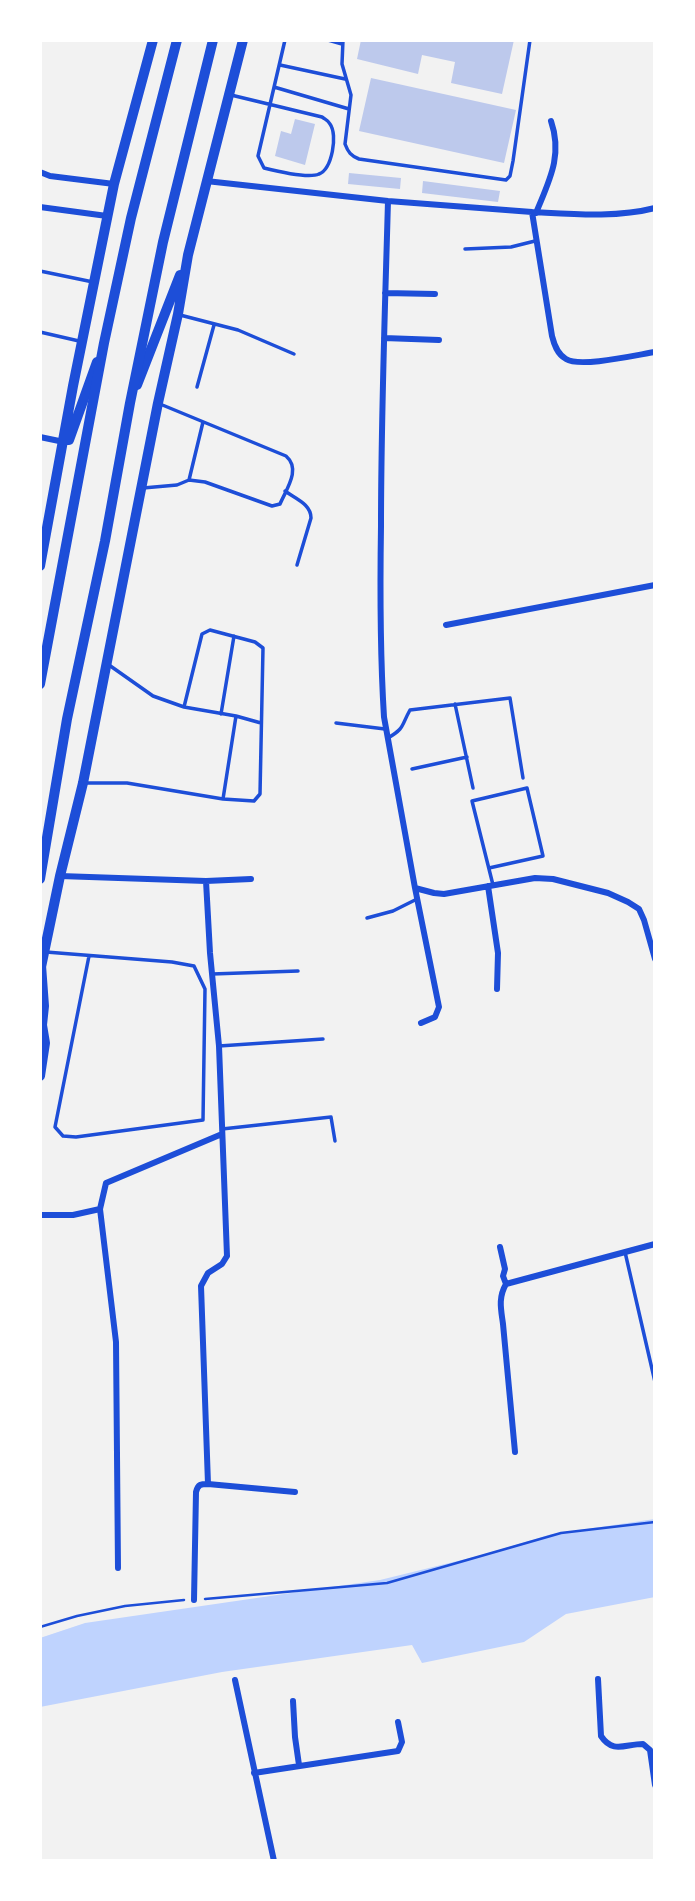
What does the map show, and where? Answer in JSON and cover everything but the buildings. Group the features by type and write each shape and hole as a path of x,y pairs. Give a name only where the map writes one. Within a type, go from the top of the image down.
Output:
{"main road":[{"path":"40,566 107,216 153,40"},
{"path":"40,684 104,343 131,218 177,40"},
{"path":"40,878 67,719 105,541 130,402 163,242 212,40"},
{"path":"40,972 83,782 188,255 243,40"},
{"path":"130,402 188,255"},
{"path":"60,464 104,343"},
{"path":"40,1076 45,1043 41,965"}],"street":[{"path":"551,121 556,157 534,213 556,349 566,359 581,363 655,352"},
{"path":"40,172 50,176 114,184"},
{"path":"206,181 388,201 534,213 628,213 655,208"},
{"path":"388,201 381,440 380,584 383,694 388,738 439,1007 435,1017 421,1023"},
{"path":"40,207 107,216"},
{"path":"385,293 435,294"},
{"path":"384,338 439,340"},
{"path":"40,437 64,442"},
{"path":"446,625 655,585"},
{"path":"60,876 206,881 251,879"},
{"path":"415,888 444,894 535,878 608,894 639,909 645,920 655,959"},
{"path":"206,881 219,1046 227,1256 222,1264 208,1273 201,1286 208,1484"},
{"path":"491,885 498,953 497,989"},
{"path":"118,1568 116,1342 100,1209 106,1183 222,1131"},
{"path":"40,1215 73,1216 100,1209"},
{"path":"515,1452 500,1304 501,1293 506,1284 655,1244"},
{"path":"500,1247 506,1284"},
{"path":"194,1600 197,1487 208,1484 295,1492"},
{"path":"598,1679 601,1736 606,1744 614,1748 643,1744 650,1750 655,1785"},
{"path":"235,1680 274,1861"},
{"path":"293,1701 299,1765"},
{"path":"254,1773 398,1751 402,1742 398,1722"}],"lane":[{"path":"229,95 270,104 322,117 327,120 332,127 332,153 326,169 316,176 278,172 264,168 260,163 258,156 270,104 274,87 280,65 285,40"},
{"path":"328,40 343,42 342,64 351,95 345,144 353,156 506,180 510,176 513,161 530,40"},
{"path":"280,65 345,79"},
{"path":"274,87 350,109"},
{"path":"465,249 511,247 537,241"},
{"path":"40,271 94,282"},
{"path":"178,314 238,330 294,354"},
{"path":"197,387 214,324"},
{"path":"40,332 83,342"},
{"path":"142,488 177,485 189,480 215,485 272,506 280,504 294,470 293,462 286,456 158,403"},
{"path":"189,480 203,422"},
{"path":"285,491 308,506 311,512 297,565"},
{"path":"83,782 127,783 223,799 254,801 260,794 263,648 255,642 210,630 202,634 184,707"},
{"path":"221,714 234,636"},
{"path":"107,664 153,696 184,707 262,723"},
{"path":"388,738 400,731 410,710 510,698 523,778"},
{"path":"455,704 473,788"},
{"path":"223,799 236,716"},
{"path":"336,723 387,730"},
{"path":"412,769 467,757"},
{"path":"489,867 543,856 527,788 472,801 491,885"},
{"path":"367,918 393,911 417,899"},
{"path":"44,952 89,956 194,966 205,989 203,1120 76,1138 63,1136 55,1127 89,956"},
{"path":"212,974 298,971"},
{"path":"219,1046 323,1039"},
{"path":"222,1131 331,1117 335,1141"},
{"path":"625,1252 655,1382"}],"path":[{"path":"40,1627 125,1606 387,1583 561,1533 655,1521"}],"water":[{"path":"655,1519 655,1597 566,1614 524,1642 422,1663 412,1645 222,1672 40,1707 40,1638 85,1623 380,1580 482,1555 552,1534"}]}
